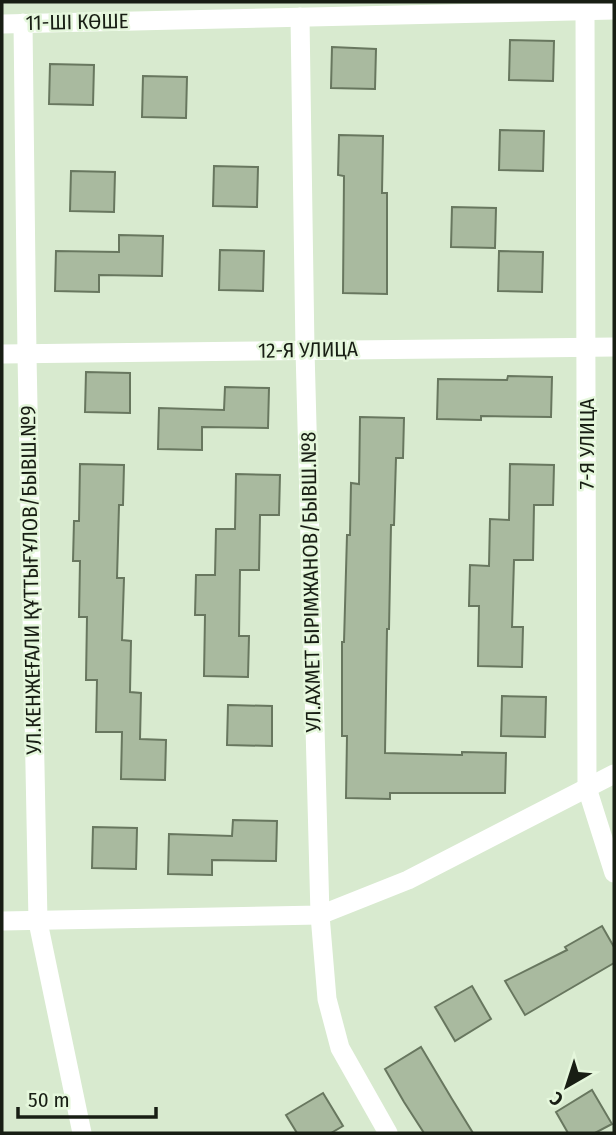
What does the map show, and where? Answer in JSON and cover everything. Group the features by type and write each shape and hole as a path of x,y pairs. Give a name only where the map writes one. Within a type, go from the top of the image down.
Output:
{"street":[{"name":"11-ШІ КӨШЕ","path":"2,24 270,9 300,17 614,10"},
{"name":"7-Я УЛИЦА","path":"585,10 587,788 611,851 614,873"},
{"name":"УЛ.АХМЕТ БІРІМЖАНОВ/БЫВШ.№8","path":"300,17 305,350 320,915 327,999 340,1048 388,1133"},
{"name":"УЛ.КЕНЖЕҒАЛИ ҚҰТТЫҒҰЛОВ/БЫВШ.№9","path":"23,23 38,922 82,1133"},
{"name":"12-Я УЛИЦА","path":"2,354 614,347"},
{"path":"2,921 320,915 408,880 614,774"}],"building":[{"path":"510,40 554,41 553,81 509,80"},
{"path":"332,47 376,49 375,89 331,88"},
{"path":"50,64 94,65 93,105 49,104"},
{"path":"143,76 187,77 186,118 142,117"},
{"path":"500,130 544,131 543,171 499,170"},
{"path":"339,135 383,136 382,193 387,193 387,294 343,293 344,176 338,175"},
{"path":"214,166 258,167 257,207 213,206"},
{"path":"71,171 115,172 114,212 70,211"},
{"path":"452,207 496,208 495,248 451,247"},
{"path":"119,235 163,236 162,276 99,275 99,292 55,291 56,251 119,252"},
{"path":"220,250 264,251 263,291 219,290"},
{"path":"499,251 543,252 542,292 498,291"},
{"path":"86,372 130,373 130,413 85,412"},
{"path":"508,376 552,377 551,417 481,416 481,420 437,419 438,379 507,380"},
{"path":"225,387 269,388 268,428 202,427 202,450 158,449 159,408 224,410"},
{"path":"360,417 404,418 403,458 396,458 394,525 391,525 385,753 506,753 505,793 390,793 390,799 346,798 347,736 342,736 342,642 351,483 359,484"},
{"path":"80,464 124,465 123,505 119,505 117,578 124,578 122,640 131,641 130,692 141,693 140,739 166,740 165,780 121,779 122,732 96,732 97,680 86,680 87,617 79,617 80,561 73,561 74,521 79,521"},
{"path":"510,464 554,465 553,505 534,505 533,560 514,560 512,627 523,627 522,667 478,666 479,606 469,606 470,565 489,566 490,519 509,520"},
{"path":"236,474 280,475 279,515 260,515 259,570 240,570 239,636 249,636 248,677 204,676 205,615 195,615 196,575 215,575 216,529 235,529"},
{"path":"502,696 546,697 545,737 501,736"},
{"path":"228,705 272,706 272,746 227,745"},
{"path":"233,820 277,821 276,861 212,860 212,875 168,874 169,834 232,836"},
{"path":"93,827 137,828 136,869 92,868"},
{"path":"602,926 614,947 614,963 525,1015 505,981 567,950 565,947"},
{"path":"472,986 491,1019 455,1041 435,1007"},
{"path":"421,1047 473,1133 424,1133 404,1102 385,1069"},
{"path":"592,1090 612,1124 595,1133 568,1133 556,1112"},
{"path":"323,1093 343,1126 331,1133 297,1133 286,1115"}]}
